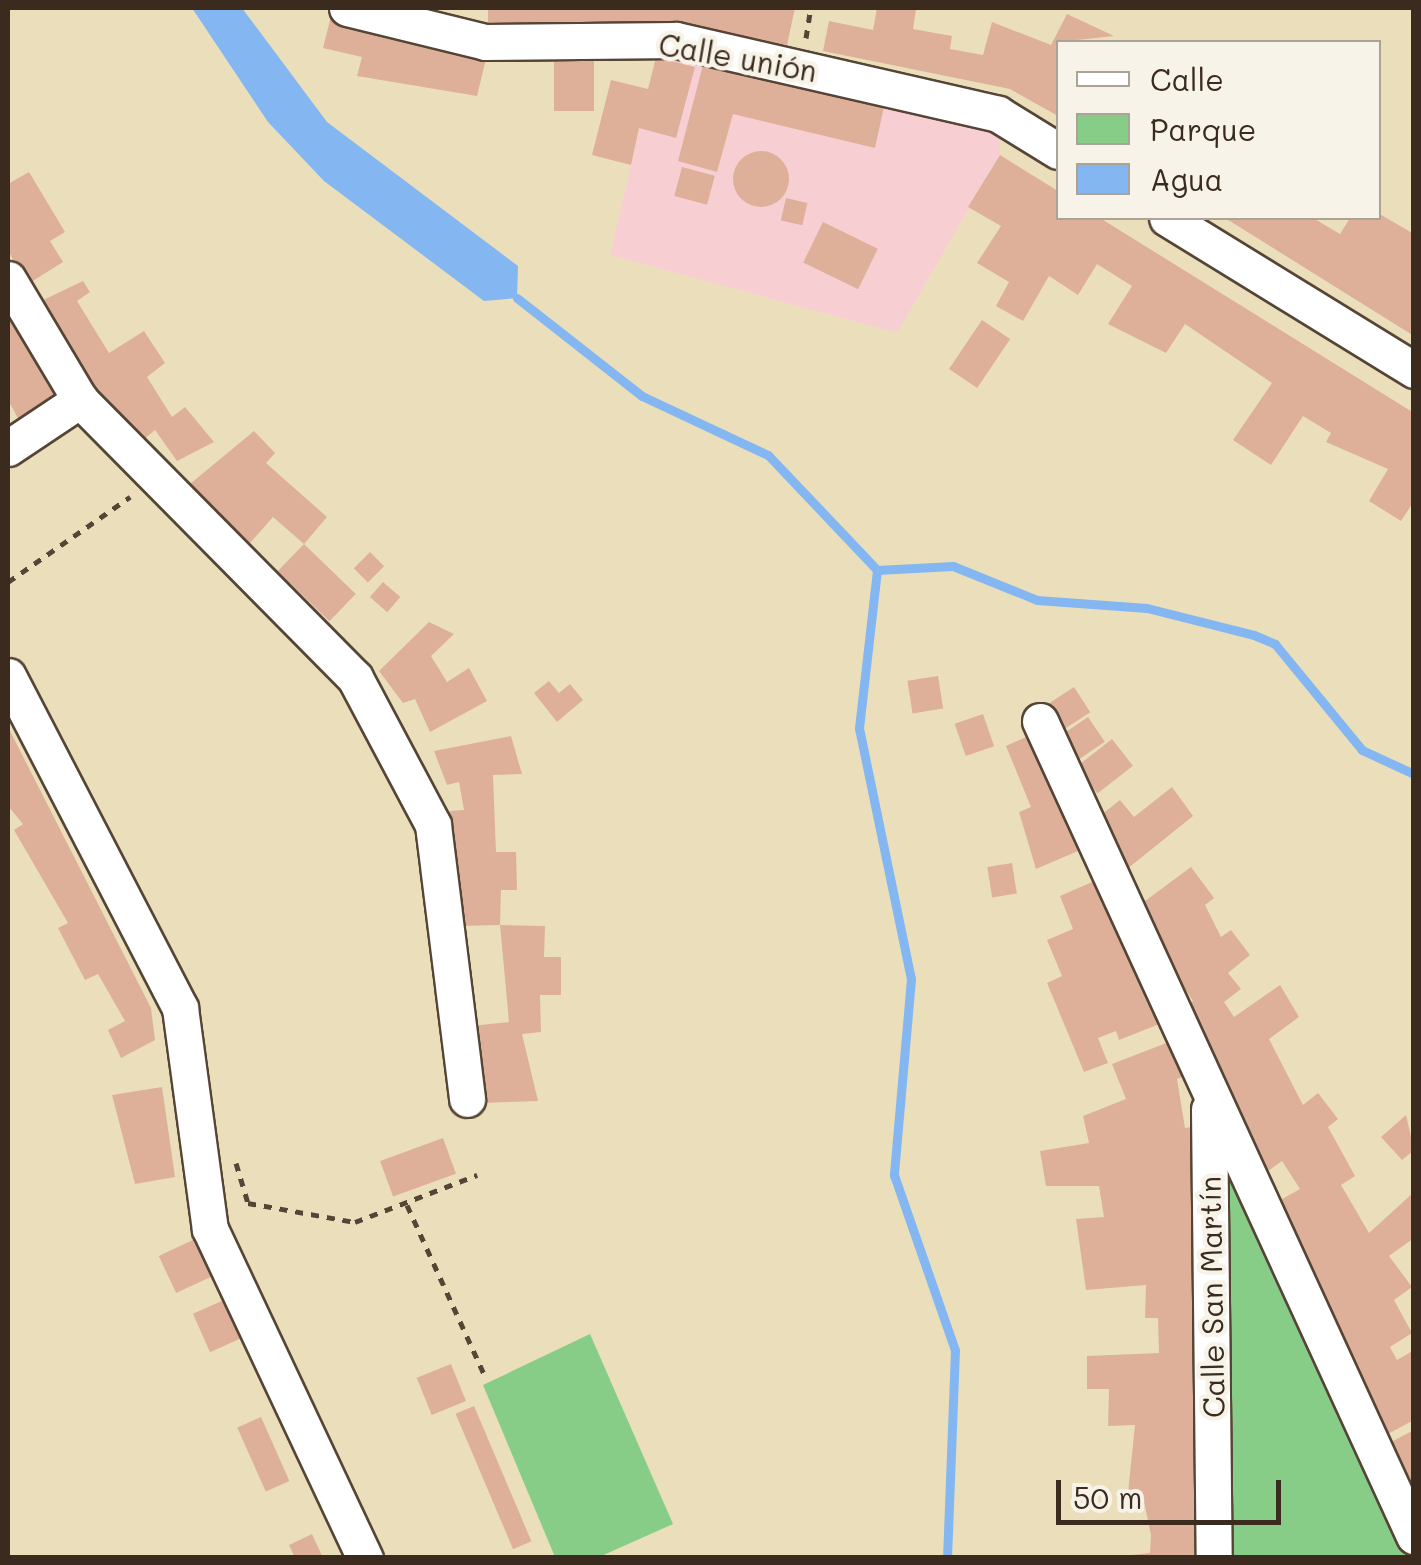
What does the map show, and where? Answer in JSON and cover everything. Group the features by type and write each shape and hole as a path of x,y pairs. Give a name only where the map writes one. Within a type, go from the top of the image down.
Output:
{"street":[{"name":"Calle unión","path":"347,8 484,42 694,44 998,114 1056,150"},
{"path":"1170,220 1414,370"},
{"path":"8,279 80,400 355,678 433,824 467,1099"},
{"path":"8,448 80,400"},
{"path":"8,676 180,1008 210,1229 365,1558"},
{"path":"1040,722 1414,1536"},
{"name":"Calle San Martín","path":"1209,1096 1214,1558"}],"path":[{"path":"8,582 157,478"},
{"path":"232,1151 248,1203 355,1222 478,1175"},
{"path":"407,1205 484,1374"}],"shaded area":[{"path":"657,53 999,129 1000,155 897,333 610,255"}],"green space":[{"path":"1219,1144 1314,1354 1407,1557 1225,1557"},
{"path":"590,1334 673,1524 599,1557 555,1557 483,1385"}],"water":[{"path":"192,8 242,8 327,122 518,266 517,298 484,301 324,181 268,122"}],"building":[{"path":"488,8 795,8 787,45 679,23 488,25"},
{"path":"877,8 916,9 913,29 952,36 950,49 983,55 992,22 1051,45 1067,14 1114,36 1056,40 1056,115 1010,89 823,51 829,21 873,30"},
{"path":"331,16 487,55 477,96 357,76 362,57 323,48"},
{"path":"554,55 594,55 594,111 554,111"},
{"path":"656,57 695,67 676,138 639,128 631,165 592,155 611,80 648,89"},
{"path":"704,61 885,102 875,148 733,114 717,172 678,161"},
{"path":"761,151 781,159 789,179 781,199 761,207 741,199 733,179 741,159"},
{"path":"1000,155 1056,190 1056,220 1103,220 1414,413 1414,501 1401,521 1369,501 1388,469 1326,442 1331,433 1303,416 1271,465 1233,440 1272,383 1185,324 1166,353 1108,324 1132,286 1097,264 1078,295 1049,276 1023,321 996,306 1009,282 977,263 1001,226 968,207"},
{"path":"682,167 715,176 707,205 674,196"},
{"path":"29,172 65,232 50,241 63,262 28,284 8,251 8,184"},
{"path":"786,198 807,203 802,225 781,220"},
{"path":"1381,215 1414,234 1414,336 1228,220 1316,220 1340,234 1349,220 1381,220"},
{"path":"823,222 878,249 858,289 803,262"},
{"path":"83,281 90,292 77,301 109,353 144,331 165,363 147,377 172,417 185,407 214,442 177,461 155,430 143,440 95,395 39,302"},
{"path":"8,312 59,397 20,422 8,400"},
{"path":"982,320 1010,339 977,388 949,369"},
{"path":"254,431 275,453 266,463 327,517 304,544 273,517 250,543 190,484"},
{"path":"304,544 356,594 329,621 278,571"},
{"path":"370,552 384,566 368,582 354,568"},
{"path":"383,582 400,597 387,612 370,597"},
{"path":"429,622 454,634 431,656 447,682 469,668 487,701 430,732 415,699 403,703 379,671"},
{"path":"938,676 943,709 913,713 907,681"},
{"path":"549,681 559,693 570,684 583,700 557,722 534,693"},
{"path":"1074,687 1090,712 1064,730 1047,704"},
{"path":"983,714 994,746 966,756 955,724"},
{"path":"1088,717 1105,742 1077,761 1060,736"},
{"path":"8,727 151,1008 155,1040 121,1058 108,1030 125,1021 98,974 85,980 58,928 68,923 14,830 23,824 8,806"},
{"path":"1035,733 1085,848 1036,869 1019,812 1031,807 1006,746"},
{"path":"511,736 522,774 493,775 496,852 516,852 517,890 501,890 500,925 460,926 450,811 464,810 459,782 447,785 434,751"},
{"path":"1112,739 1133,766 1097,793 1077,767"},
{"path":"1172,787 1193,816 1127,869 1091,823 1120,800 1134,817"},
{"path":"1012,863 1017,894 992,898 987,867"},
{"path":"1191,867 1214,898 1205,905 1221,937 1231,930 1250,955 1228,973 1241,989 1224,1002 1234,1017 1280,985 1299,1017 1269,1039 1303,1105 1318,1093 1338,1119 1328,1127 1355,1176 1341,1185 1369,1233 1414,1192 1414,1238 1389,1256 1412,1287 1394,1300 1412,1333 1390,1347 1397,1360 1414,1350 1414,1420 1386,1435 1275,1203 1300,1189 1282,1161 1268,1171 1186,1006 1193,1001 1133,910"},
{"path":"1099,879 1162,1023 1119,1040 1116,1031 1098,1038 1108,1063 1084,1072 1047,983 1062,976 1047,940 1073,929 1060,896"},
{"path":"500,925 545,926 544,957 561,957 561,995 540,995 541,1032 522,1034 538,1101 480,1103 471,1026 509,1022"},
{"path":"1169,1042 1184,1076 1177,1079 1185,1128 1192,1127 1196,1558 1102,1558 1150,1553 1151,1535 1144,1502 1127,1502 1135,1425 1108,1426 1109,1389 1087,1389 1087,1356 1159,1353 1158,1318 1145,1318 1146,1285 1086,1290 1076,1219 1104,1217 1099,1186 1046,1186 1040,1151 1089,1143 1083,1116 1126,1099 1112,1064"},
{"path":"162,1087 175,1177 135,1184 112,1095"},
{"path":"1406,1115 1414,1150 1402,1160 1381,1137"},
{"path":"443,1138 456,1174 393,1197 380,1161"},
{"path":"195,1239 212,1276 176,1293 159,1256"},
{"path":"224,1300 241,1338 210,1352 193,1314"},
{"path":"451,1364 466,1401 432,1415 417,1378"},
{"path":"474,1406 531,1541 513,1549 456,1414"},
{"path":"261,1417 289,1481 266,1492 237,1428"},
{"path":"1414,1430 1414,1491 1389,1443"},
{"path":"312,1534 323,1558 295,1558 289,1545"}],"waterway":[{"path":"517,298 642,396 768,455 877,570 859,728 911,979 894,1175 955,1350 947,1558"},
{"path":"877,570 953,566 1037,600 1147,608 1254,635 1275,644 1362,750 1414,774"}]}
